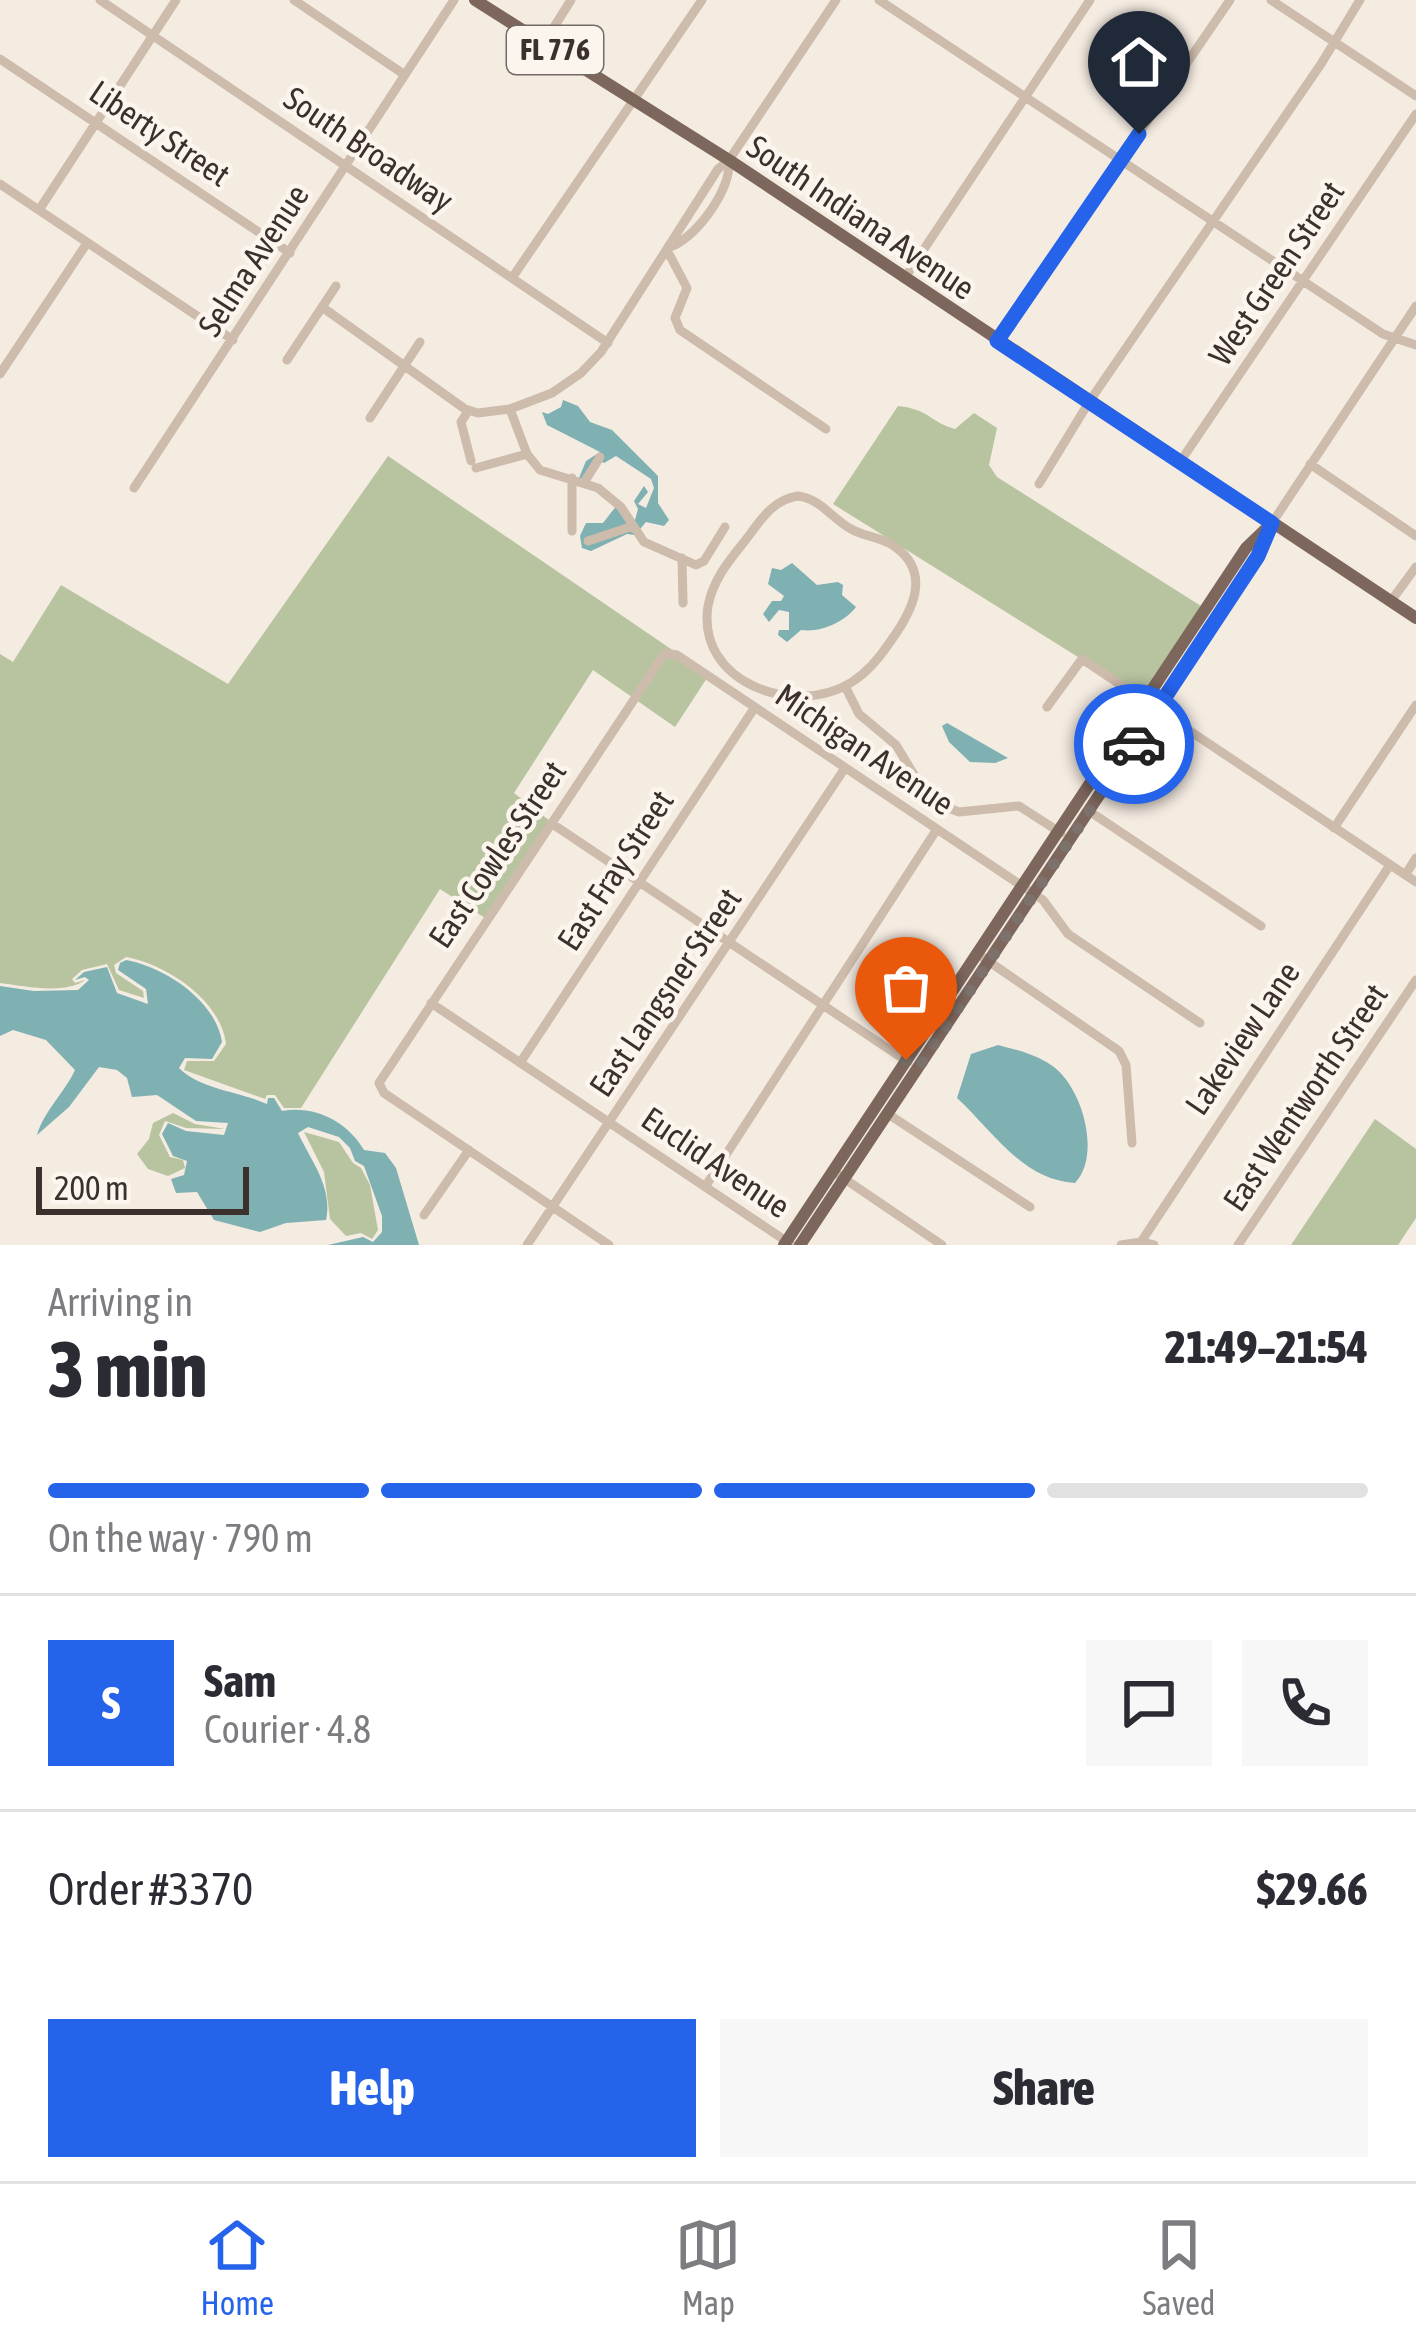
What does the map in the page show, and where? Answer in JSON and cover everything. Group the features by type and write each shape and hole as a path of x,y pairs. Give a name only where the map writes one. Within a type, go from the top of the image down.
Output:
{"main road":[{"name":"South Indiana Avenue","path":"476,0 729,160 1272,523"},
{"name":"FL 776","path":"1272,523 1416,618"},
{"path":"790,1244 1152,705 1258,556 1272,523"},
{"path":"1064,835 1089,811 1152,705"},
{"path":"839,1175 888,1114 912,1064"}],"street":[{"name":"South Broadway","path":"100,0 608,343"},
{"path":"39,210 176,0"},
{"path":"294,0 405,75"},
{"name":"Selma Avenue","path":"134,488 454,0"},
{"path":"544,43 572,0"},
{"path":"512,278 702,0"},
{"path":"322,307 469,410 510,409 559,389 593,362 670,249 689,238 730,176 729,160 836,0"},
{"path":"879,0 1383,334 1416,345"},
{"path":"904,279 1087,5 1069,0"},
{"path":"997,341 1230,0"},
{"path":"1270,0 1416,96"},
{"path":"1039,484 1089,402 1360,0"},
{"name":"Liberty Street","path":"0,59 290,253"},
{"name":"West Green Street","path":"1180,462 1416,113"},
{"path":"0,184 233,340"},
{"path":"0,374 88,243"},
{"path":"670,249 687,288 676,318 681,331 826,428"},
{"path":"287,360 336,286"},
{"path":"1272,523 1416,306"},
{"path":"370,418 420,342"},
{"path":"510,409 527,454 548,474 585,482 616,502 650,546 696,565 704,561 725,526"},
{"path":"469,410 461,422 474,464 527,454"},
{"path":"585,482 600,457"},
{"path":"1310,464 1416,536"},
{"path":"572,478 572,531"},
{"path":"784,498 813,500 845,526 889,543 905,557 916,577 916,598 907,619 869,669 844,686 797,697 762,690 729,670 711,644 707,611 719,575 784,498"},
{"path":"588,541 633,526"},
{"path":"682,558 683,603"},
{"path":"1391,602 1416,567"},
{"name":"Michigan Avenue","path":"665,653 677,655 1028,890 1049,905 1068,934 1200,1023"},
{"name":"East Cowles Street","path":"469,1150 384,1093 381,1077 665,653"},
{"path":"1047,707 1082,659 1416,882"},
{"path":"844,686 859,714 896,745 936,803 959,812 1019,806 1064,835"},
{"path":"1334,828 1416,705"},
{"name":"East Fray Street","path":"520,1063 754,707"},
{"name":"East Langsner Street","path":"527,1245 845,768"},
{"path":"1089,811 1262,926"},
{"path":"551,823 912,1064"},
{"path":"705,1186 937,830"},
{"path":"1406,874 1416,858"},
{"name":"Lakeview Lane","path":"1141,1242 1390,865"},
{"path":"983,958 1119,1052 1126,1065 1132,1143"},
{"name":"East Wentworth Street","path":"1238,1245 1416,980"},
{"name":"Euclid Avenue","path":"431,1003 790,1244"},
{"path":"888,1114 1030,1208"},
{"path":"424,1215 469,1150 609,1245"},
{"path":"839,1175 929,1242 942,1245"},
{"path":"1121,1245 1154,1245"}],"green space":[{"path":"898,406 955,429 974,413 997,428 989,465 997,477 1201,606 1142,697 833,504"},
{"path":"388,456 709,675 675,727 593,670 514,793 550,821 485,918 440,889 301,1108 284,1108 275,1095 265,1099 184,1070 187,1061 214,1061 226,1044 222,1028 203,999 158,967 126,957 114,965 116,973 143,991 144,998 119,990 107,964 82,970 72,979 75,983 85,980 67,987 0,983 0,654 13,662 61,585 228,684"},
{"path":"173,1113 195,1124 225,1129 186,1128 165,1121 159,1135 170,1157 183,1160 185,1168 168,1176 148,1169 137,1154 149,1139 153,1123"},
{"path":"1375,1119 1416,1149 1416,1218 1398,1245 1291,1245"},
{"path":"304,1132 339,1142 361,1168 370,1185 378,1230 372,1239 361,1233 346,1236 330,1219 324,1172"}],"water":[{"path":"563,400 578,406 590,422 612,430 658,476 658,503 669,520 664,526 646,522 635,535 627,534 591,551 582,548 580,536 586,523 603,523 617,505 635,520 634,501 644,486 648,492 638,504 646,508 654,488 651,479 616,456 604,463 598,460 587,480 579,478 586,461 600,452 547,425 542,412 561,407"},
{"path":"792,563 817,585 843,585 842,595 856,607 839,622 801,630 787,642 778,635 779,630 789,630 789,612 779,610 769,622 763,614 772,601 784,596 768,584 772,568 781,570"},
{"path":"947,723 1008,758 995,763 970,762 949,742 942,726"},
{"path":"126,960 157,970 186,988 218,1027 222,1042 212,1059 185,1058 179,1068 188,1075 267,1104 268,1098 274,1098 282,1111 306,1110 329,1117 364,1150 385,1153 396,1168 419,1245 328,1245 363,1237 373,1242 382,1232 382,1216 364,1166 355,1161 350,1148 339,1137 308,1127 298,1133 324,1185 326,1220 286,1223 260,1232 214,1220 197,1192 176,1193 171,1179 184,1175 187,1161 173,1156 162,1134 168,1123 186,1131 224,1135 228,1123 196,1121 157,1095 132,1097 127,1078 117,1070 99,1067 69,1107 37,1135 75,1070 46,1040 13,1030 0,1036 0,986 78,990 89,980 75,980 84,972 107,967 117,993 148,1004 146,989 118,970"},
{"path":"998,1045 1045,1061 1072,1088 1087,1139 1083,1171 1075,1183 1056,1180 1024,1163 957,1098 971,1054"}],"way so far":[{"path":"906,1060 918,1068 1134,744"}],"route":[{"path":"1134,744 1258,556 1272,523 997,341 1139,134"}]}
